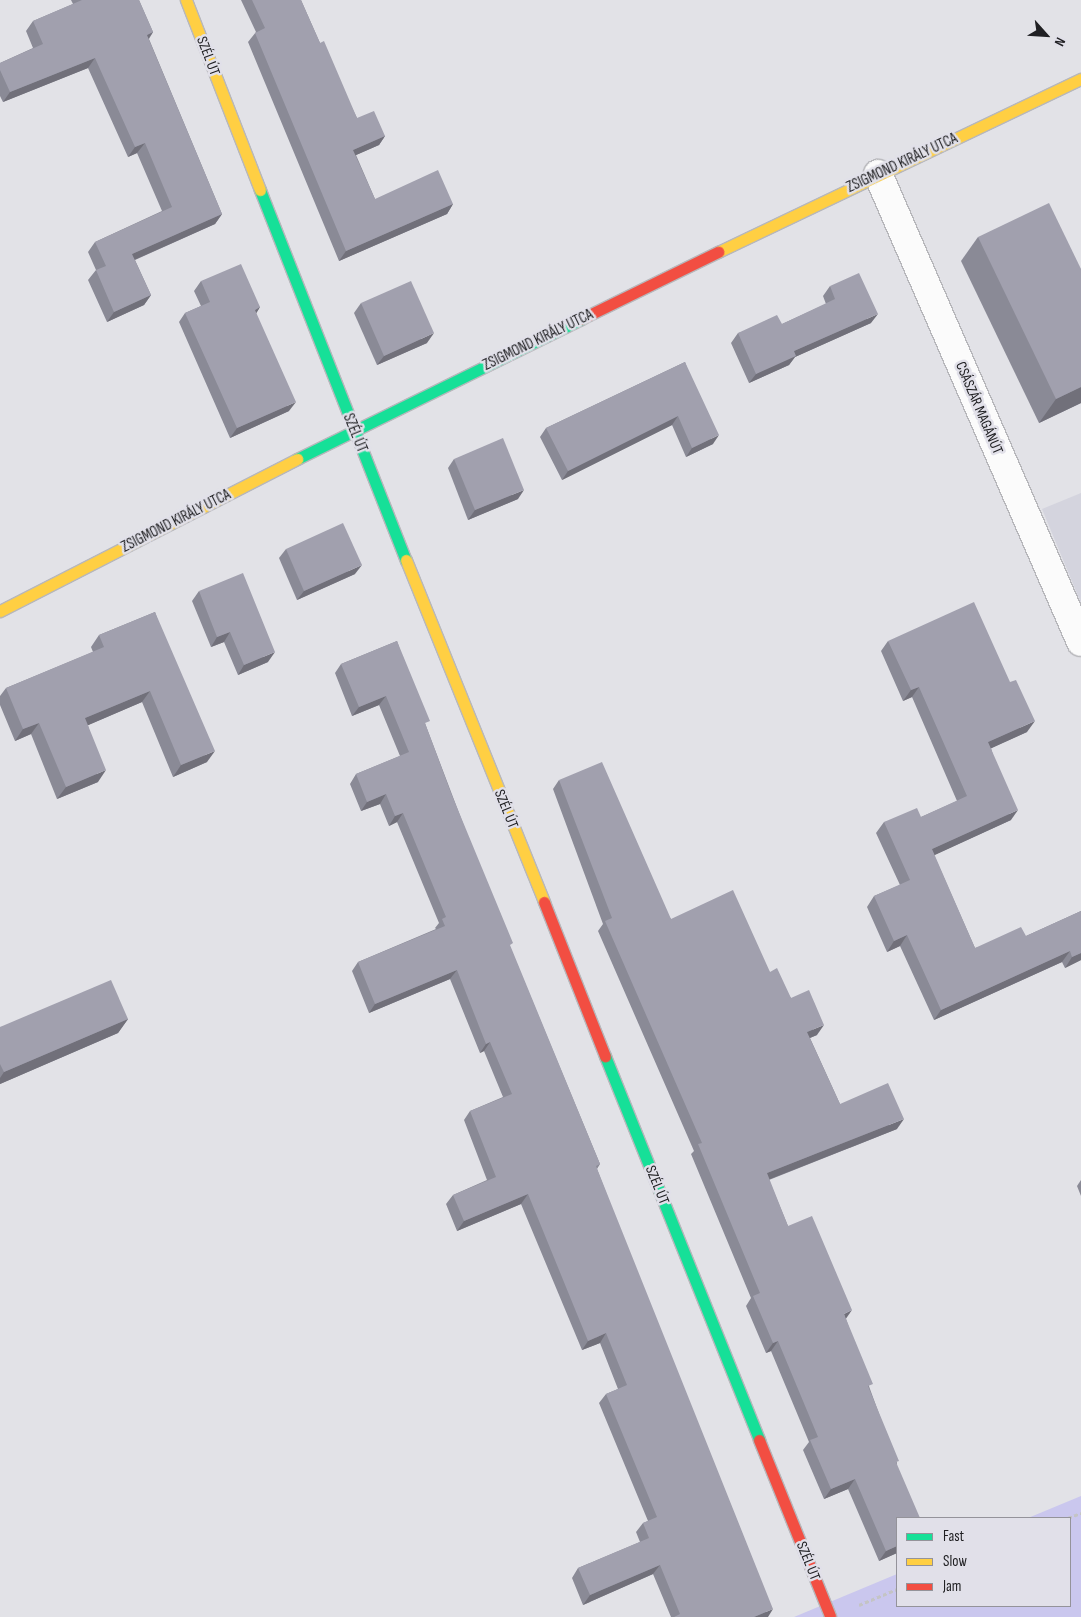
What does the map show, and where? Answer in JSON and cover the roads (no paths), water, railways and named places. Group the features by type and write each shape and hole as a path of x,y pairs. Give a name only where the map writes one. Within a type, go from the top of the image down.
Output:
{"street":[{"name":"SZÉL ÚT","path":"186,0 354,430 830,1616"},
{"name":"ZSIGMOND KIRÁLY UTCA","path":"0,611 354,430 878,174 1081,79"},
{"name":"CSÁSZÁR MAGÁNÚT","path":"878,174 1081,642"}]}
